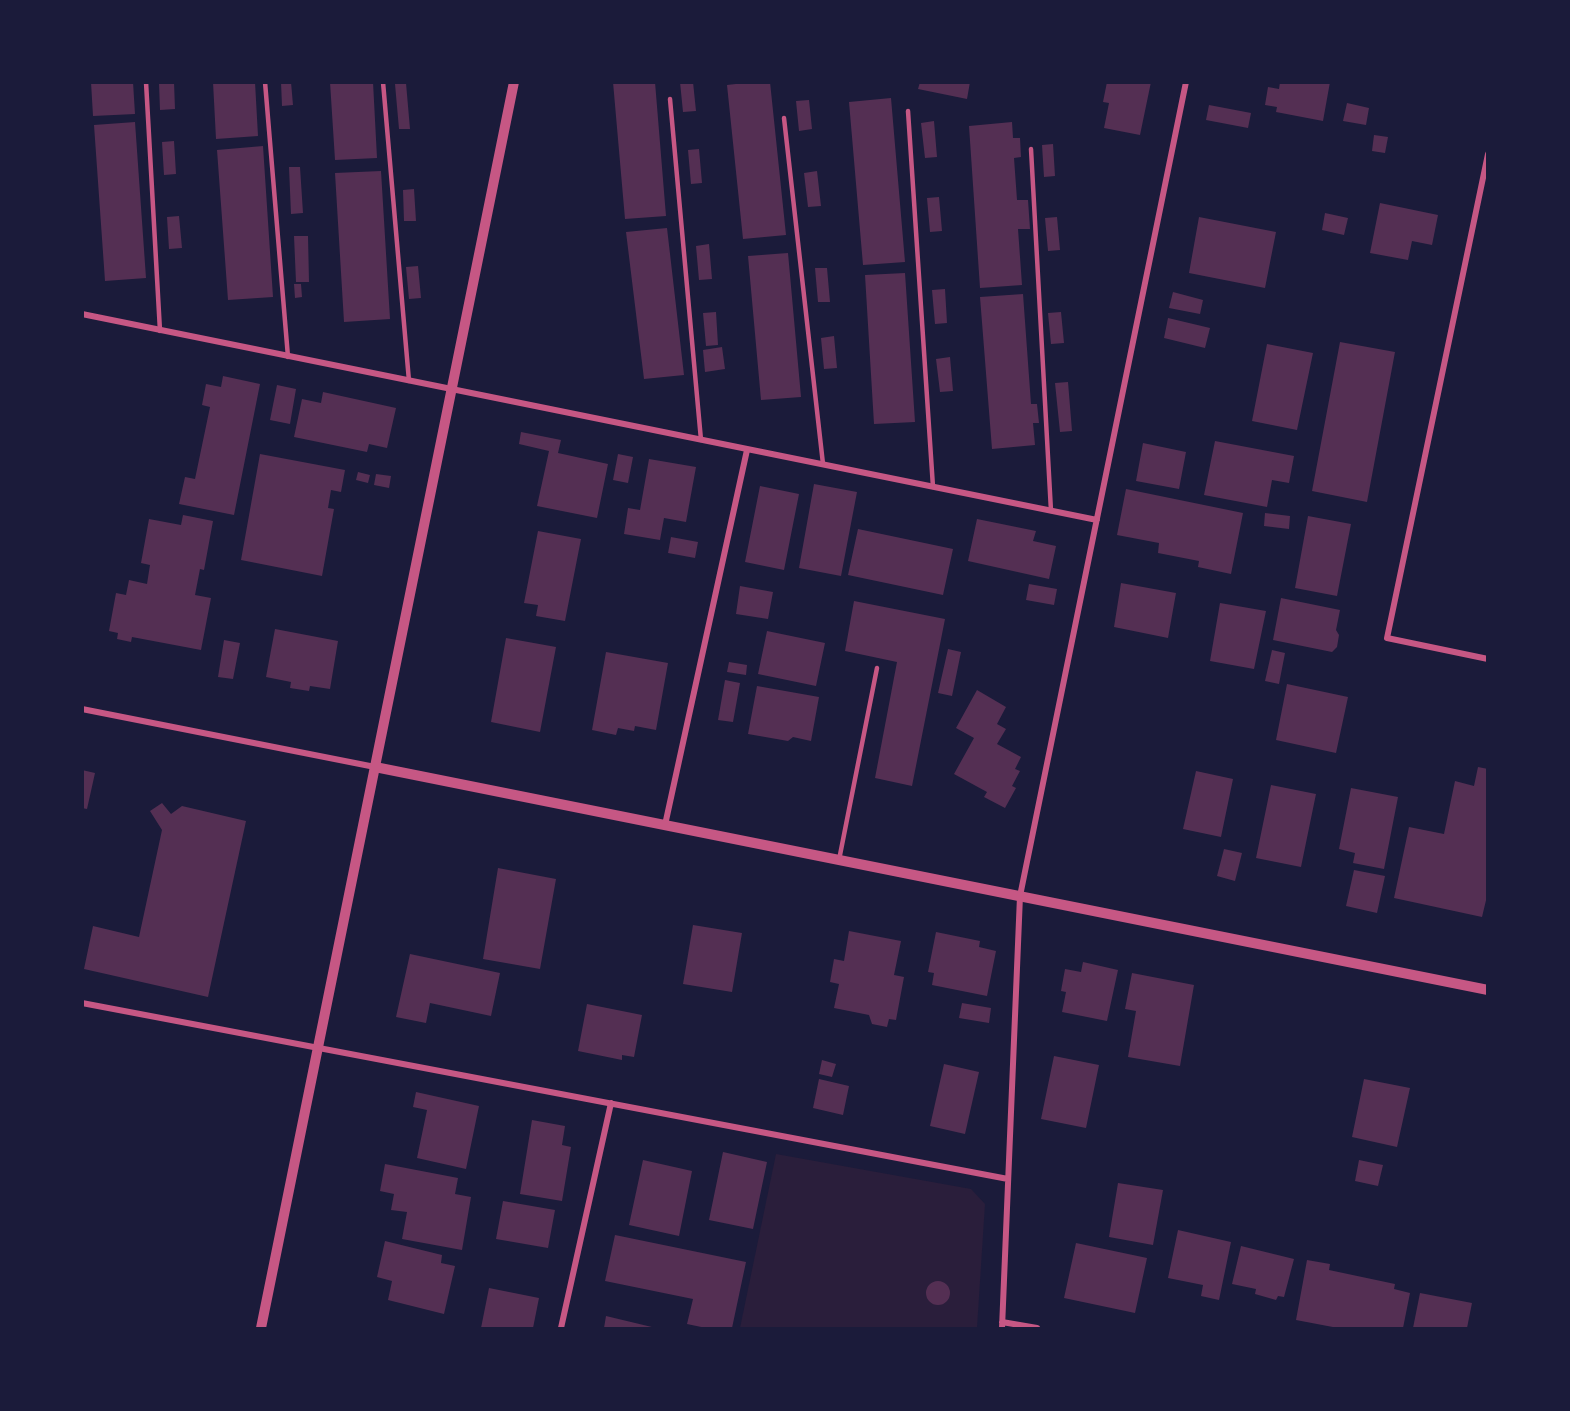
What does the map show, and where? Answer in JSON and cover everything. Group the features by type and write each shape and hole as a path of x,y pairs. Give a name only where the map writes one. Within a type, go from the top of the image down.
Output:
{"street":[{"path":"261,1329 514,82"},
{"path":"1037,1329 1002,1325 1020,896 1186,82"},
{"path":"1488,154 1387,638 1488,659"},
{"path":"82,315 1097,520"},
{"path":"665,825 747,450"},
{"path":"82,709 1488,990"},
{"path":"82,1003 1008,1179"},
{"path":"561,1329 611,1103"}],"lane":[{"path":"146,82 160,331"},
{"path":"265,82 288,357"},
{"path":"383,82 409,381"},
{"path":"670,99 702,440"},
{"path":"909,111 933,487"},
{"path":"784,118 823,464"},
{"path":"1031,149 1051,511"},
{"path":"839,860 877,668"}],"shaded area":[{"path":"776,1154 971,1189 985,1204 977,1328 740,1328"}],"building":[{"path":"91,82 133,82 135,114 93,116"},
{"path":"174,82 175,109 160,110 159,83"},
{"path":"213,82 255,82 258,136 216,139"},
{"path":"281,82 291,82 293,105 282,106"},
{"path":"330,82 373,82 377,158 335,160"},
{"path":"613,82 655,82 666,216 625,219"},
{"path":"680,82 693,82 696,111 683,112"},
{"path":"770,82 786,235 743,239 727,85"},
{"path":"920,82 970,82 967,99 918,89"},
{"path":"1107,82 1151,82 1140,135 1104,128 1109,103 1103,102"},
{"path":"1280,82 1330,82 1323,121 1276,112 1277,107 1265,105 1268,87 1279,89"},
{"path":"406,83 410,129 399,129 395,84"},
{"path":"891,98 905,262 863,265 849,102"},
{"path":"809,100 812,129 799,131 796,101"},
{"path":"1347,103 1369,108 1366,125 1343,121"},
{"path":"1209,105 1251,113 1248,128 1206,120"},
{"path":"934,121 937,157 925,158 921,123"},
{"path":"135,122 146,278 105,281 94,125"},
{"path":"1012,122 1013,138 1020,138 1021,157 1014,158 1017,200 1028,200 1030,229 1018,229 1022,285 980,288 969,126"},
{"path":"1374,135 1388,137 1385,153 1372,151"},
{"path":"174,141 176,174 164,175 162,142"},
{"path":"1053,144 1055,176 1044,177 1042,145"},
{"path":"263,146 273,297 228,300 217,150"},
{"path":"699,149 702,183 691,184 688,150"},
{"path":"289,167 300,167 303,213 291,214"},
{"path":"381,171 390,319 344,322 335,173"},
{"path":"817,171 821,206 808,207 804,173"},
{"path":"414,189 416,221 404,221 403,190"},
{"path":"939,197 942,231 930,232 927,198"},
{"path":"1380,203 1438,215 1432,245 1412,241 1408,260 1370,253"},
{"path":"1325,213 1348,218 1344,235 1322,230"},
{"path":"179,216 182,248 169,249 167,217"},
{"path":"1057,217 1060,250 1048,251 1045,218"},
{"path":"1199,217 1276,232 1265,288 1189,273"},
{"path":"667,228 684,375 644,379 626,232"},
{"path":"294,236 308,236 309,282 296,282"},
{"path":"709,244 712,279 699,280 696,246"},
{"path":"788,253 801,397 761,400 748,256"},
{"path":"418,266 421,298 409,299 406,267"},
{"path":"815,268 827,268 830,302 818,302"},
{"path":"905,273 915,422 874,424 865,275"},
{"path":"294,284 301,284 302,297 295,298"},
{"path":"945,289 947,323 935,324 932,290"},
{"path":"1173,292 1203,300 1200,314 1169,308"},
{"path":"1023,294 1031,404 1037,404 1039,423 1033,423 1035,445 992,449 980,297"},
{"path":"716,312 718,345 706,346 703,313"},
{"path":"1061,312 1064,343 1051,344 1048,313"},
{"path":"1168,318 1210,328 1205,348 1164,338"},
{"path":"834,336 837,368 824,369 821,338"},
{"path":"1340,342 1395,352 1367,502 1312,491"},
{"path":"1267,344 1313,353 1297,430 1252,421"},
{"path":"722,347 725,369 705,372 703,350"},
{"path":"950,357 953,391 940,392 936,359"},
{"path":"223,376 260,384 234,515 179,504 185,477 195,479 210,407 202,405 206,384 221,387"},
{"path":"1068,382 1072,431 1060,432 1055,383"},
{"path":"277,385 296,389 290,424 270,420"},
{"path":"323,392 396,408 387,448 369,444 367,452 294,437 302,399 321,403"},
{"path":"521,432 561,440 558,453 608,464 597,518 537,506 549,451 519,444"},
{"path":"1215,441 1294,456 1289,483 1272,480 1267,507 1204,495"},
{"path":"1143,443 1186,452 1179,489 1136,481"},
{"path":"260,454 345,470 341,492 331,490 328,508 334,509 322,576 241,560"},
{"path":"618,454 633,457 628,483 613,480"},
{"path":"649,459 696,467 686,522 664,518 660,540 624,534 628,508 640,510"},
{"path":"358,472 370,475 368,483 356,480"},
{"path":"376,474 391,476 389,488 374,485"},
{"path":"814,484 857,492 841,576 799,568"},
{"path":"760,486 799,494 784,570 745,562"},
{"path":"1126,489 1243,513 1231,574 1198,567 1199,561 1158,553 1159,543 1117,535"},
{"path":"1265,513 1290,516 1289,529 1264,526"},
{"path":"183,515 213,521 204,570 200,569 195,595 211,598 201,650 132,637 131,642 117,639 118,633 109,631 116,593 126,595 129,580 147,584 150,565 141,563 149,519 181,525"},
{"path":"1308,516 1351,524 1337,596 1295,588"},
{"path":"977,519 1036,531 1033,541 1056,546 1049,579 968,561"},
{"path":"858,529 953,549 943,595 848,575"},
{"path":"538,531 581,539 565,621 536,616 538,605 524,603"},
{"path":"671,537 698,542 695,558 668,553"},
{"path":"1121,583 1176,593 1168,638 1114,627"},
{"path":"1029,584 1057,589 1054,605 1026,600"},
{"path":"740,586 773,592 768,619 736,614"},
{"path":"1281,598 1340,610 1336,630 1339,635 1337,647 1332,652 1273,640"},
{"path":"854,601 945,619 912,786 875,778 897,662 845,651"},
{"path":"1220,603 1266,611 1254,669 1210,661"},
{"path":"275,629 338,641 330,689 310,686 309,691 290,688 291,682 266,677"},
{"path":"767,631 825,643 816,686 758,674"},
{"path":"506,638 556,647 540,732 491,722"},
{"path":"224,640 240,643 233,679 218,677"},
{"path":"948,649 961,652 952,696 938,693"},
{"path":"1272,650 1285,653 1279,684 1265,681"},
{"path":"606,652 668,663 656,730 635,726 634,731 618,728 616,735 592,730"},
{"path":"729,662 747,665 746,675 727,672"},
{"path":"725,680 740,683 733,722 718,720"},
{"path":"1287,684 1348,697 1336,753 1276,740"},
{"path":"757,686 819,697 811,741 793,737 788,741 748,734"},
{"path":"977,690 1006,707 997,724 1006,729 997,744 1021,757 1015,769 1020,771 1012,786 1016,788 1005,808 984,797 987,792 954,774 974,738 956,728"},
{"path":"1478,767 1488,769 1488,892 1482,917 1394,898 1409,827 1444,834 1455,781 1474,786"},
{"path":"82,770 95,773 87,809 82,808"},
{"path":"1196,771 1233,779 1221,837 1183,829"},
{"path":"1271,785 1316,794 1301,867 1256,858"},
{"path":"1351,788 1398,797 1384,869 1353,863 1355,853 1339,849"},
{"path":"162,803 171,814 182,806 246,821 208,997 84,969 93,926 139,937 162,830 150,811"},
{"path":"1224,849 1242,853 1235,881 1217,876"},
{"path":"498,868 556,879 540,969 483,959"},
{"path":"1354,870 1385,876 1377,913 1346,906"},
{"path":"693,925 742,933 732,992 683,984"},
{"path":"849,931 901,941 894,975 904,977 896,1020 889,1019 887,1027 872,1024 869,1015 834,1008 839,984 830,982 834,959 844,961"},
{"path":"936,932 980,941 979,947 996,951 987,996 932,985 934,973 928,972"},
{"path":"410,954 500,973 491,1016 430,1003 426,1023 396,1017"},
{"path":"1083,962 1118,970 1107,1021 1062,1012 1066,992 1061,991 1065,969 1081,972"},
{"path":"1132,973 1194,985 1180,1066 1128,1057 1136,1011 1125,1009"},
{"path":"962,1003 991,1008 989,1023 959,1018"},
{"path":"587,1004 642,1015 634,1057 622,1055 622,1060 578,1051"},
{"path":"1054,1056 1099,1065 1086,1128 1041,1119"},
{"path":"822,1060 836,1064 832,1077 819,1074"},
{"path":"944,1064 979,1072 965,1134 930,1126"},
{"path":"819,1079 849,1086 843,1115 813,1108"},
{"path":"1364,1079 1410,1088 1397,1147 1352,1137"},
{"path":"416,1092 479,1106 466,1169 417,1158 427,1110 413,1107"},
{"path":"532,1120 565,1126 562,1145 571,1147 562,1201 520,1194"},
{"path":"723,1152 767,1162 753,1229 709,1220"},
{"path":"643,1160 692,1171 679,1236 629,1225"},
{"path":"1359,1160 1383,1165 1378,1186 1355,1181"},
{"path":"385,1164 458,1178 455,1194 471,1197 462,1250 402,1239 407,1212 391,1210 394,1194 380,1191"},
{"path":"1118,1183 1163,1190 1153,1245 1109,1237"},
{"path":"503,1201 555,1210 548,1248 496,1239"},
{"path":"1178,1230 1231,1242 1219,1300 1201,1296 1203,1285 1168,1278"},
{"path":"615,1235 746,1262 732,1328 706,1328 687,1324 693,1299 605,1281"},
{"path":"385,1241 442,1255 441,1263 455,1266 444,1314 388,1300 392,1281 377,1277"},
{"path":"1076,1243 1147,1258 1135,1313 1064,1298"},
{"path":"1241,1246 1294,1259 1284,1297 1278,1296 1276,1300 1255,1294 1256,1289 1232,1284"},
{"path":"1307,1260 1330,1264 1329,1270 1395,1284 1394,1289 1410,1293 1403,1328 1338,1328 1296,1320"},
{"path":"938,1281 946,1285 950,1293 946,1301 938,1305 930,1301 926,1293 930,1285"},
{"path":"489,1288 539,1298 533,1328 481,1328"},
{"path":"1420,1293 1472,1303 1467,1328 1413,1328"},
{"path":"606,1316 656,1328 604,1328"}]}
